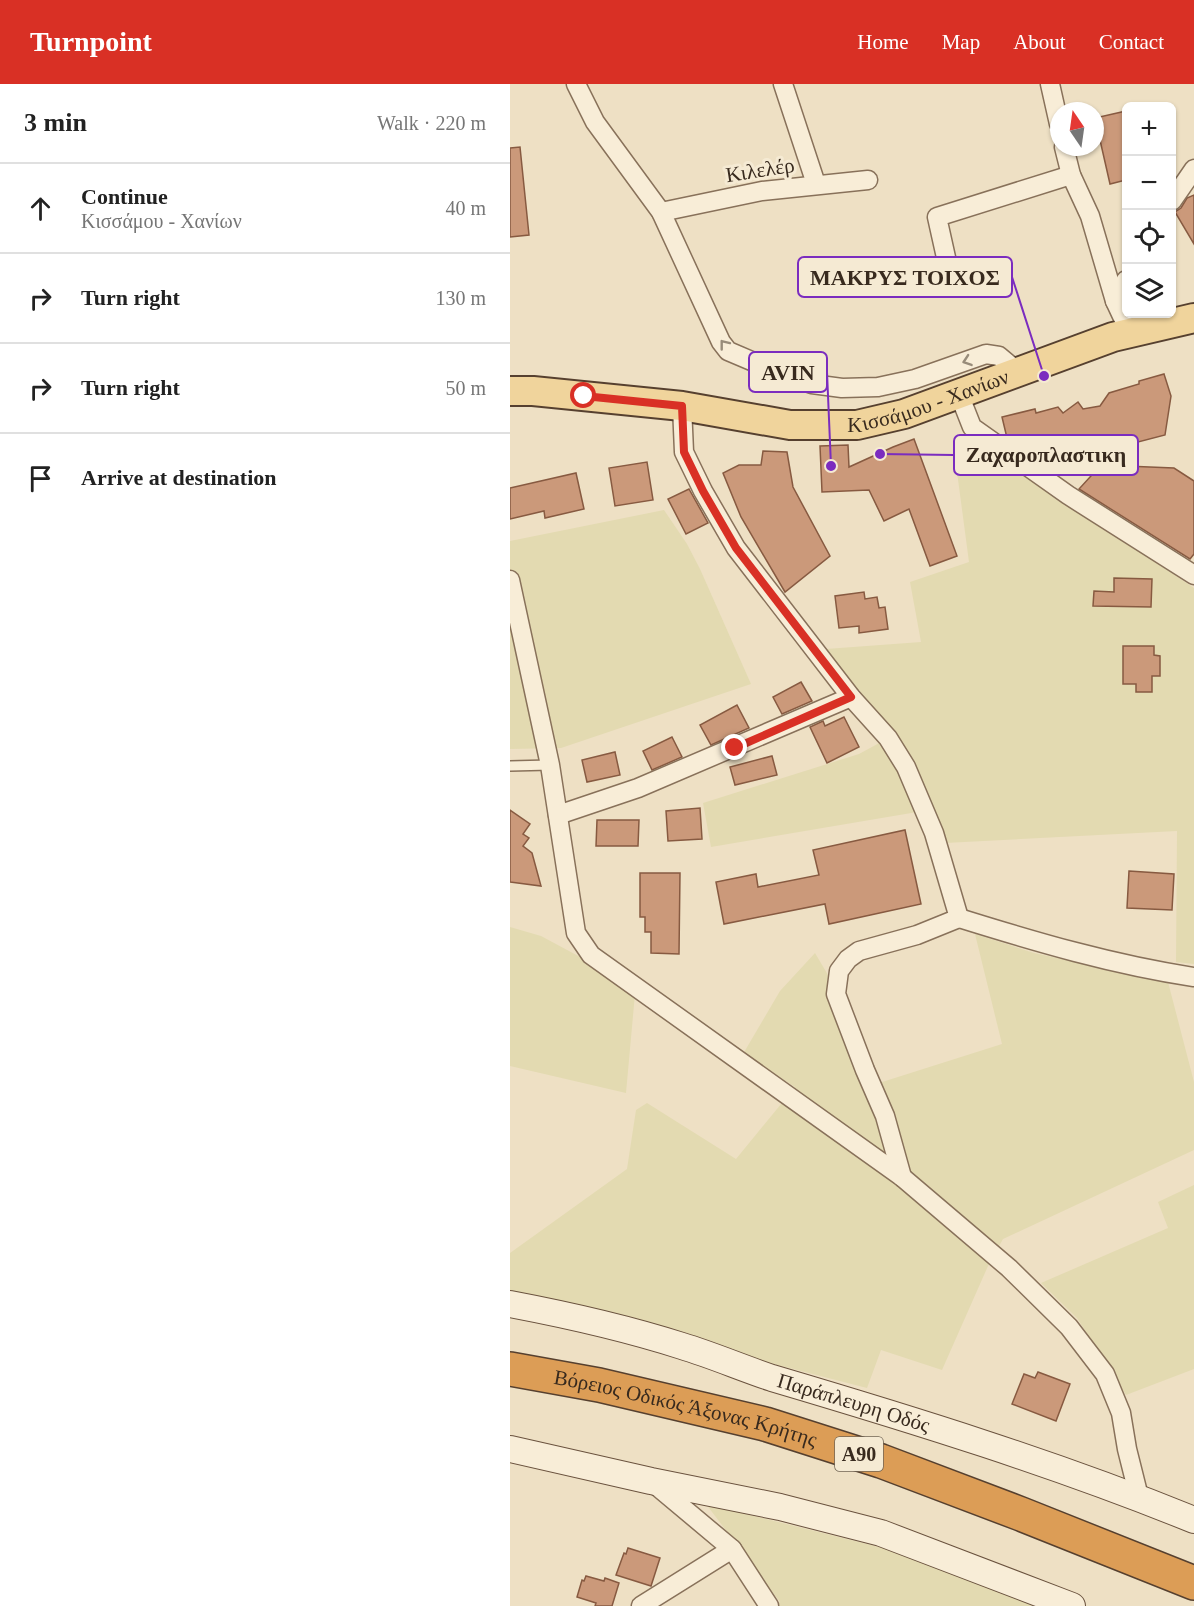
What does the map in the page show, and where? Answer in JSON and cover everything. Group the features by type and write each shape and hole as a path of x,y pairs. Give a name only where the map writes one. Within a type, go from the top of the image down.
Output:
{"highway":[{"name":"Βόρειος Οδικός Άξονας Κρήτης","path":"510,1369 599,1385 765,1424 881,1461 1194,1583"}],"main road":[{"name":"Κισσάμου - Χανίων","path":"510,391 543,392 682,406 790,425 857,425 904,414 1113,337 1194,318"}],"street":[{"path":"576,84 595,122 661,212 721,342 728,351 812,384 842,388 878,387 915,379 986,354 999,356 1018,373"},
{"path":"783,84 816,184"},
{"path":"1050,84 1054,102"},
{"path":"1066,156 1071,175 1090,216 1115,301 1132,332"},
{"path":"1176,195 1194,169"},
{"path":"946,262 937,217 1071,175"},
{"name":"Κιλελέρ","path":"661,212 762,190 868,180"},
{"path":"1115,301 1122,288"},
{"path":"959,394 972,427 1068,495 1194,574"},
{"path":"682,406 684,452 703,491 736,548 851,697 888,738 906,767 934,833 959,918"},
{"path":"510,580 550,765 576,933 591,955 902,1177 1010,1268 1069,1327 1105,1374 1121,1413 1139,1497"},
{"path":"558,814 638,788 851,697"},
{"path":"902,1177 885,1116 836,994 839,971 858,951 917,935 959,918 1031,941 1194,977"},
{"name":"Παράπλευρη Οδός","path":"510,1304 582,1318 682,1346 768,1377 876,1409 1139,1497 1194,1520"},
{"path":"510,1449 780,1507 881,1533 1072,1606"},
{"path":"651,1481 732,1548 768,1606"},
{"path":"641,1606 732,1548"}],"lane":[{"path":"510,766 550,765"}],"shaded area":[{"path":"993,451 1104,530 1194,588 1194,964 1176,962 1177,831 945,843 929,810 711,847 703,803 859,754 894,735 826,649 921,642 910,582 969,562 955,457"},
{"path":"664,510 687,544 700,569 751,684 561,748 510,749 510,541"},
{"path":"510,927 541,936 595,965 635,994 626,1093 510,1066"},
{"path":"975,934 1034,953 1168,982 1194,1082 1194,1150 1003,1239 988,1266 942,1370 881,1350 867,1388 766,1362 700,1339 510,1294 510,1253 627,1169 636,1110 647,1103 736,1159 795,1087 743,1054 780,991 815,953 828,975 827,993 879,1083 1002,1044"},
{"path":"1194,1185 1194,1369 1126,1395 1077,1318 1041,1283 1168,1228 1158,1202"},
{"path":"706,1504 899,1552 1034,1606 774,1606 780,1602"}],"building":[{"path":"1122,112 1122,181 1110,184 1104,156 1104,116"},
{"path":"520,147 529,235 510,237 510,148"},
{"path":"1194,195 1194,244 1176,214 1187,198"},
{"path":"1164,374 1171,396 1165,435 1046,466 1007,438 1002,417 1035,409 1036,413 1058,407 1063,413 1078,402 1083,409 1100,406 1109,393"},
{"path":"914,439 957,556 930,566 909,509 884,521 869,490 822,492 820,446 848,445 849,467"},
{"path":"763,451 787,452 793,487 830,556 785,592 741,517 723,473 739,465 761,465"},
{"path":"647,462 653,500 615,506 609,468"},
{"path":"1101,465 1174,468 1194,481 1194,554 1190,559 1079,489"},
{"path":"576,473 584,509 545,518 544,511 510,519 510,488"},
{"path":"689,489 708,523 686,534 668,499"},
{"path":"1114,578 1152,579 1151,607 1093,606 1094,591 1114,592"},
{"path":"864,592 865,599 877,597 879,608 885,607 888,629 859,633 859,626 839,628 835,596"},
{"path":"1123,646 1154,646 1154,655 1160,656 1160,676 1152,676 1152,692 1136,692 1136,684 1123,684"},
{"path":"801,682 812,701 782,714 773,697"},
{"path":"737,705 749,728 711,745 700,725"},
{"path":"844,717 859,747 827,763 810,727 823,721 825,726"},
{"path":"672,737 682,757 652,770 643,751"},
{"path":"615,752 620,775 587,782 582,760"},
{"path":"772,756 777,775 735,785 730,767"},
{"path":"700,808 702,839 668,841 666,811"},
{"path":"510,810 530,824 523,834 529,838 523,846 532,853 541,886 510,882"},
{"path":"597,820 639,820 638,846 596,846"},
{"path":"905,830 921,904 829,924 825,904 724,924 716,882 756,874 758,887 819,875 813,850"},
{"path":"1129,871 1174,874 1172,910 1127,908"},
{"path":"640,873 680,873 679,954 651,953 651,932 645,932 645,917 640,917"},
{"path":"1038,1372 1070,1384 1056,1421 1012,1404 1024,1374 1035,1378"},
{"path":"628,1548 660,1558 651,1586 616,1575"},
{"path":"586,1576 604,1581 605,1578 619,1583 612,1606 595,1606 596,1603 577,1597 582,1580 584,1581"}],"place":[{"name":"ΜΑΚΡΥΣ ΤΟΙΧΟΣ","path":"1044,376"},
{"name":"Ζαχαροπλαστικη","path":"880,454"},
{"name":"AVIN","path":"831,466"}],"route":[{"path":"584,396 682,406 684,452 703,491 736,548 851,697 735,748"}]}
